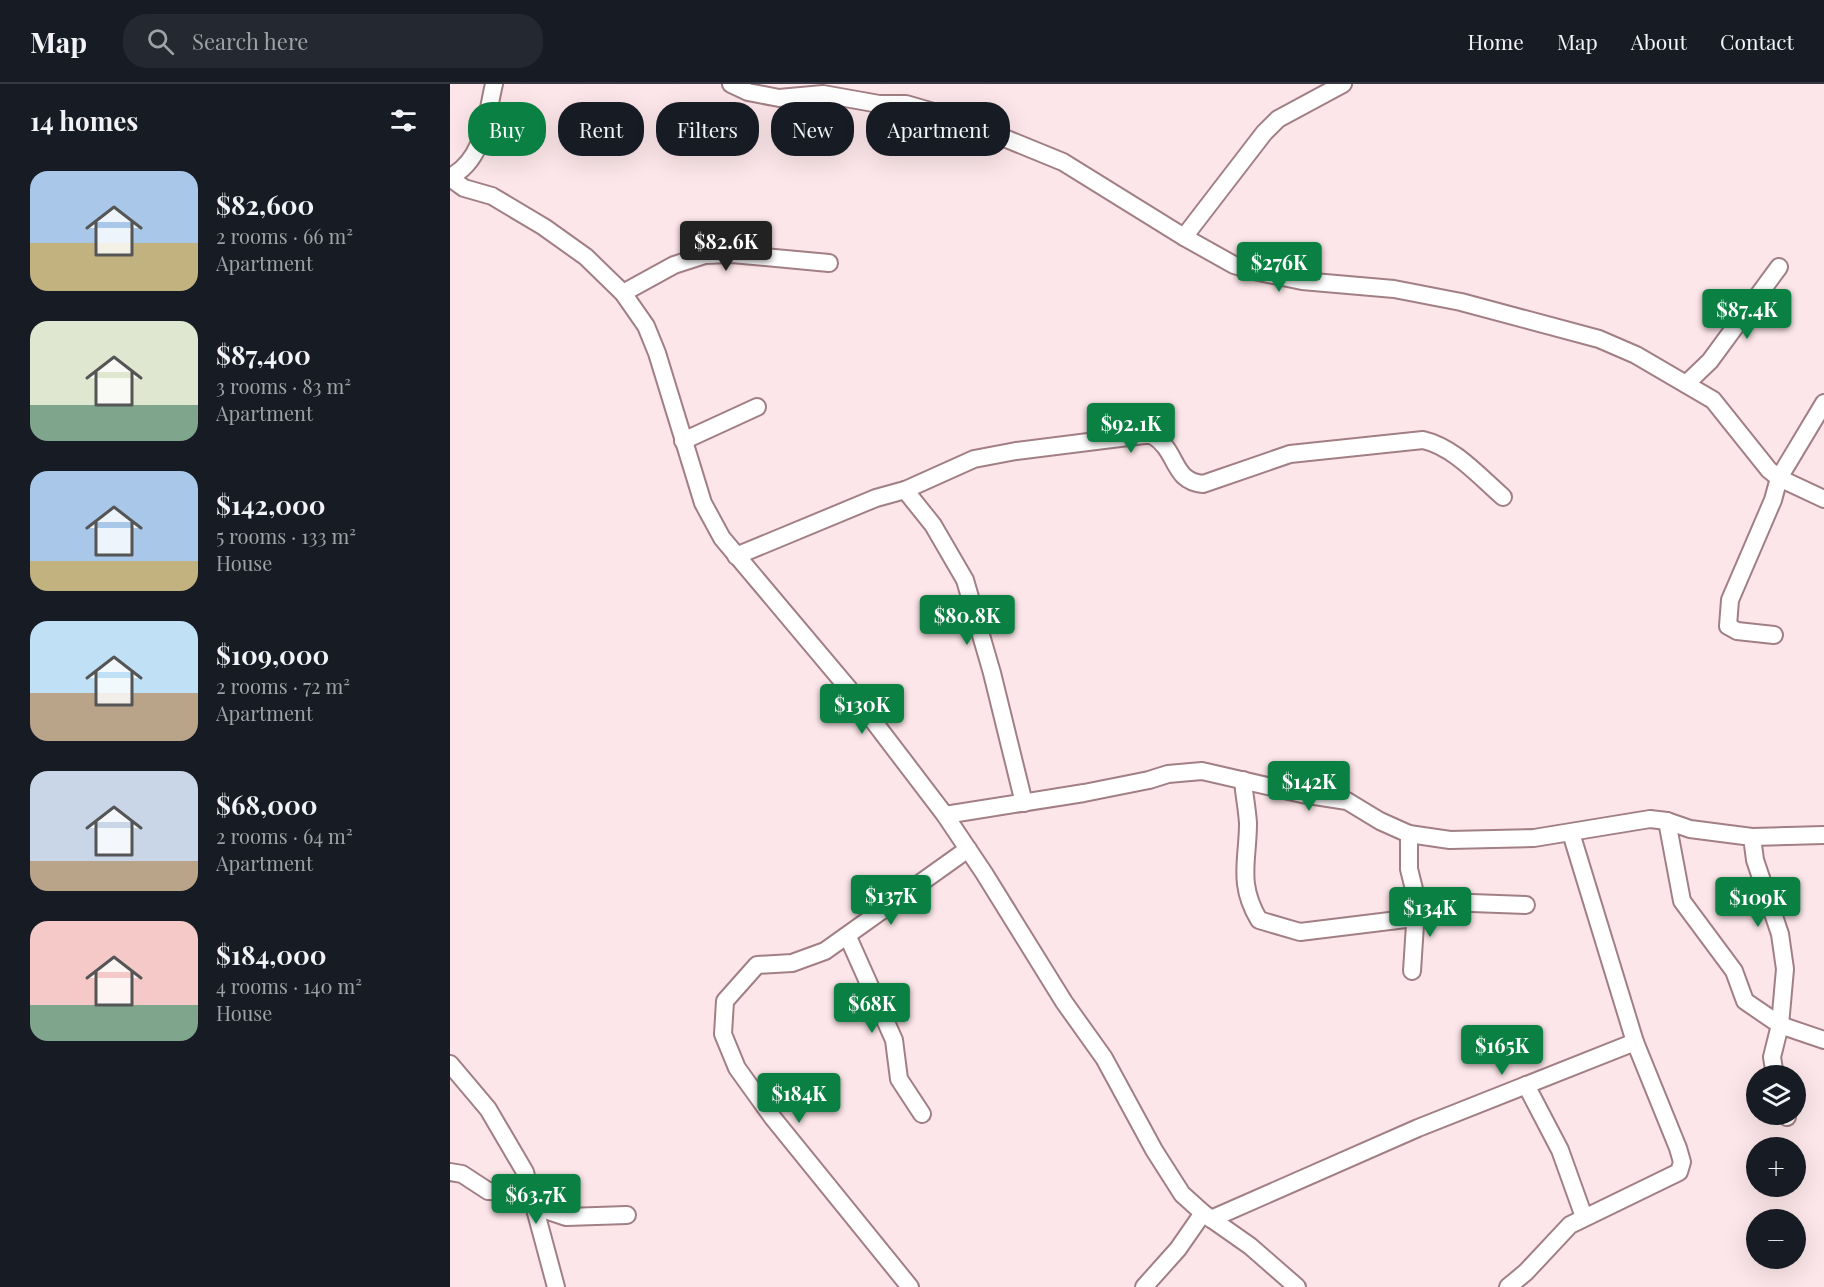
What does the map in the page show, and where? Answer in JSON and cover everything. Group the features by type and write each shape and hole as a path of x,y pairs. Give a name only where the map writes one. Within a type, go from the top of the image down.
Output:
{"street":[{"path":"494,84 477,153 464,170 450,177 464,188 492,196 544,227 586,257 623,293 646,326 657,353 704,503 722,538 849,689 945,815 1064,1002 1104,1058 1154,1150 1182,1194 1207,1216 1250,1246 1297,1287"},
{"path":"731,84 748,92 779,98 823,94 879,104 906,104 958,119 1063,162 1184,237 1234,265 1254,271 1302,281 1394,289 1461,302 1599,339 1636,355 1718,404 1761,462 1779,478 1824,499"},
{"path":"1184,237 1264,133 1278,119 1343,84"},
{"path":"623,293 674,265 705,255 732,254 830,263"},
{"path":"1686,384 1710,361 1779,267"},
{"path":"1774,635 1737,631 1728,626 1730,600 1773,500 1779,478 1824,403"},
{"path":"683,441 757,407"},
{"path":"736,555 876,498 905,490 974,459 1016,451 1152,435 1168,448 1183,478 1191,483 1203,484 1290,454 1423,440 1437,443 1452,453 1503,497"},
{"path":"905,490 933,525 965,580 992,673 1024,803"},
{"path":"945,815 1024,803 1184,772 1202,771 1347,801 1380,821 1409,834 1479,841 1570,832 1635,819 1667,821 1690,829 1752,837 1824,835"},
{"path":"1243,780 1248,822 1244,875 1252,909 1259,920 1300,932 1415,910 1526,905"},
{"path":"1667,821 1682,901 1734,971 1745,1001 1780,1025 1824,1040"},
{"path":"1508,1287 1526,1272 1569,1225 1678,1172 1682,1162 1635,1042 1570,832"},
{"path":"1409,834 1409,869 1415,910 1412,971"},
{"path":"1752,837 1755,860 1784,952 1785,969 1780,1025 1772,1057 1773,1065"},
{"path":"910,1287 772,1118 737,1068 723,1034 725,1001 757,965 792,963 825,951 848,937 968,849"},
{"path":"848,937 894,1040 899,1079 922,1114"},
{"path":"1144,1287 1207,1216 1418,1128 1635,1042"},
{"path":"450,1064 499,1126 525,1172 556,1287"},
{"path":"1526,1085 1560,1150 1584,1217"},
{"path":"450,1172 462,1174 493,1193 513,1192 536,1207 580,1218 627,1215"}]}
